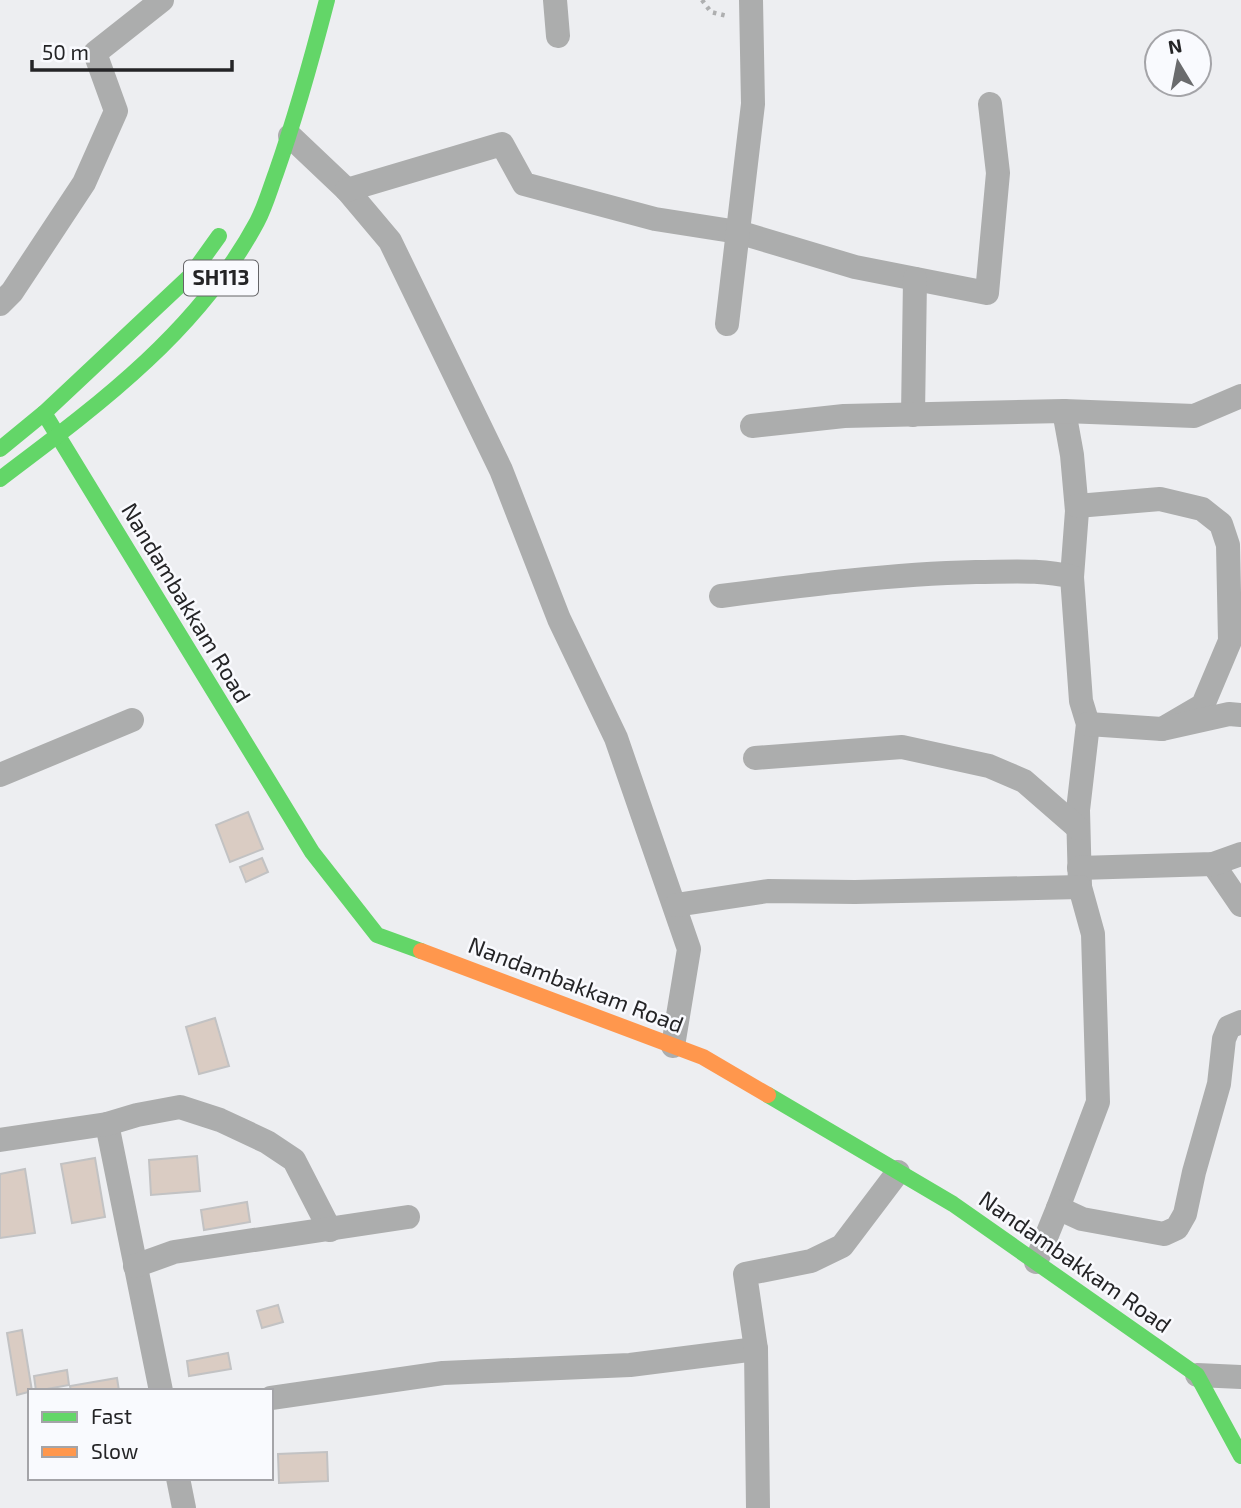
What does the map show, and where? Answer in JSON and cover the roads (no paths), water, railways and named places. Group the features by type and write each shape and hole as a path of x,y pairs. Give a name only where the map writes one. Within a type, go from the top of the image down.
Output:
{"street":[{"path":"0,304 12,292 84,183 116,111 95,53 162,0"},
{"name":"SH113","path":"4,457 58,436 89,413 196,313 244,245 258,220 290,136 327,0"},
{"path":"555,0 558,36"},
{"path":"727,324 753,104 751,0"},
{"path":"267,151 277,130 293,65"},
{"path":"347,190 502,144 524,184 655,219 737,232 855,267 987,293 998,173 990,104"},
{"path":"290,136 347,190 390,241 501,470 559,619 617,738 689,949 673,1046"},
{"name":"SH113","path":"4,457 44,413 191,275 226,225"},
{"path":"913,415 915,279"},
{"path":"752,426 844,416 1064,411 1194,416 1241,396"},
{"path":"1036,1262 1098,1101 1093,934 1079,877 1078,810 1088,724 1082,701 1072,577 1077,506 1064,411"},
{"name":"Nandambakkam Road","path":"44,413 312,852 377,935 703,1057 953,1204 1197,1375 1241,1456"},
{"path":"1077,506 1160,499 1202,509 1221,524 1228,545 1230,641 1203,705 1162,729"},
{"path":"721,596 855,580 945,573 1053,572 1072,577"},
{"path":"1088,724 1162,729 1229,714 1241,715"},
{"path":"0,775 132,720"},
{"path":"755,758 902,747 989,766 1024,780 1079,828"},
{"path":"676,905 768,891 920,892 1213,864 1241,854"},
{"path":"1213,864 1241,905"},
{"path":"1058,1208 1082,1219 1164,1234 1177,1228 1185,1214 1219,1084 1224,1039 1229,1027 1241,1022"},
{"path":"0,1140 107,1124 180,1107 220,1120 267,1142 294,1160 330,1230"},
{"path":"107,1124 161,1389"},
{"path":"758,1508 756,1349 745,1274 810,1261 842,1247 898,1172"},
{"path":"135,1266 174,1252 408,1217"},
{"path":"273,1398 443,1373 630,1365 756,1349"},
{"path":"1197,1375 1241,1377"},
{"path":"178,1480 184,1508"}]}
